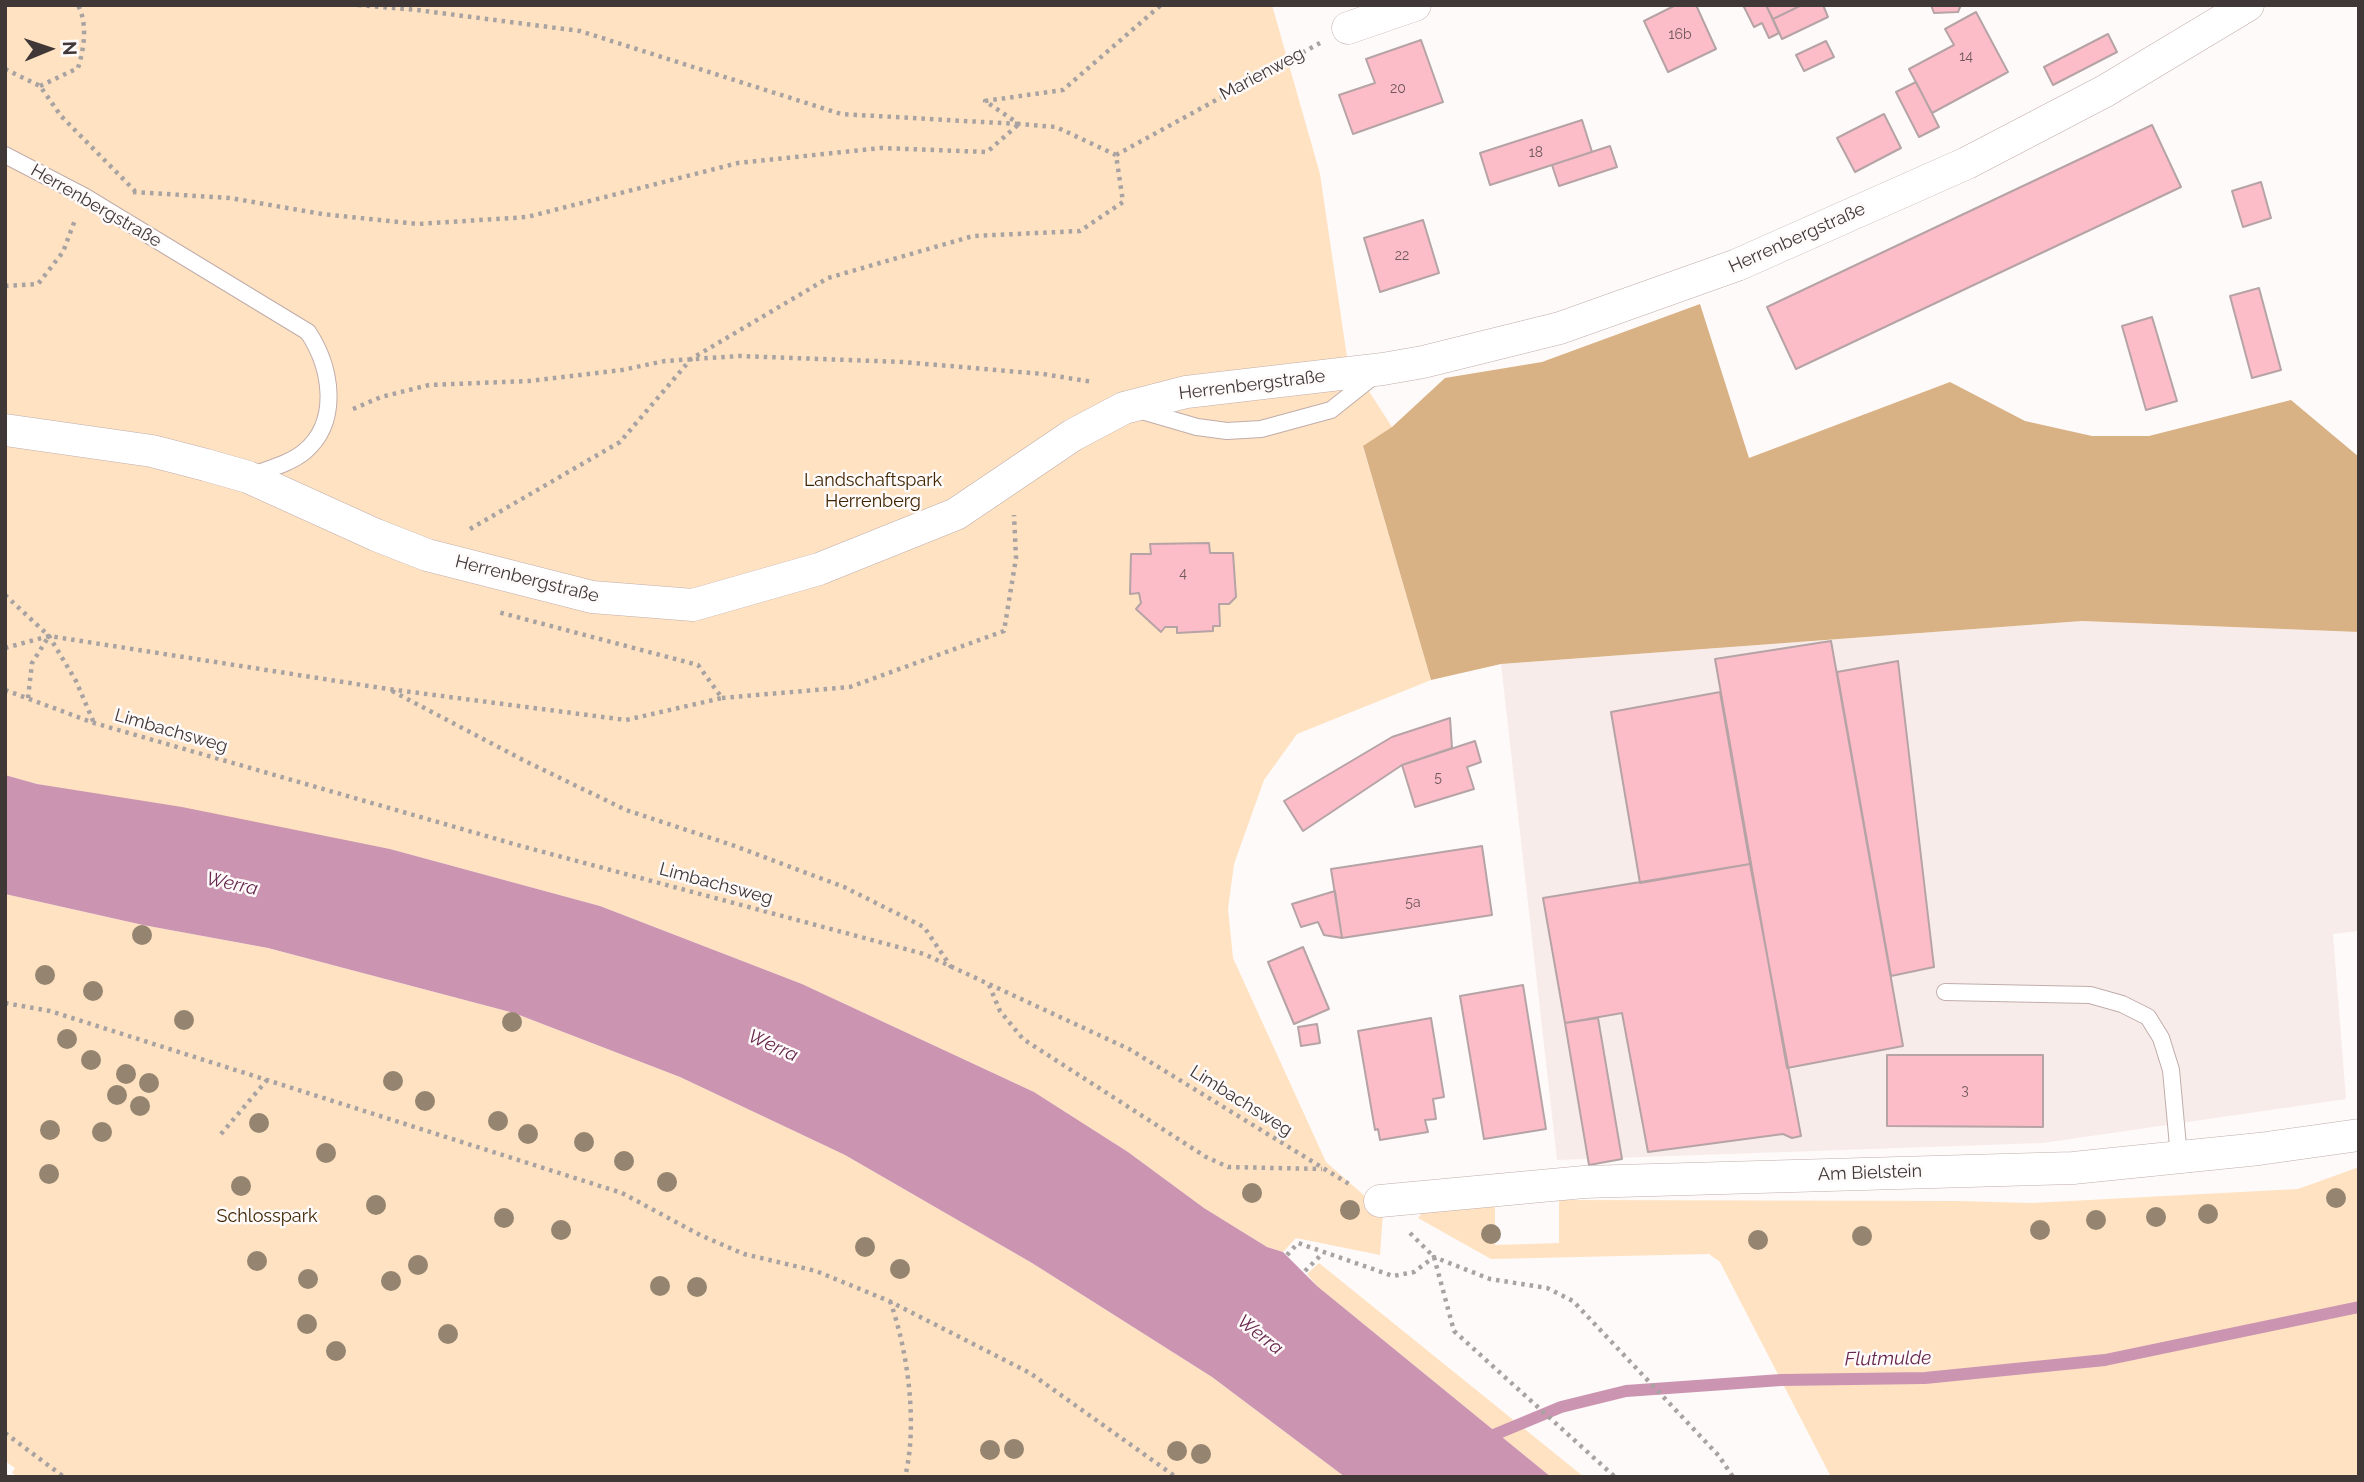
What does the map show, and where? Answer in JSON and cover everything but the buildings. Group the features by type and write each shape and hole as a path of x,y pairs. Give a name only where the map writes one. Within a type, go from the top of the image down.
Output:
{"street":[{"path":"1348,29 1415,5"},
{"name":"Herrenbergstraße","path":"5,430 152,451 248,477 427,555 592,597 693,605 819,569 956,514 1073,435 1124,408 1186,392 1423,362 1560,328 1737,265 1967,163 2105,91 2248,5"},
{"path":"5,408 38,418 83,440"},
{"name":"Am Bielstein","path":"1380,1201 1584,1182 2073,1168 2259,1149 2359,1135"}],"lane":[{"name":"Herrenbergstraße","path":"5,155 84,196 308,332 319,349 328,388 328,409 321,432"},
{"path":"1124,408 1207,428 1227,431 1261,429 1331,410 1383,369"},
{"path":"248,477 284,464 305,451 321,432"},
{"path":"1945,992 2090,995 2122,1004 2148,1017 2161,1038 2171,1070 2179,1157"}],"path":[{"path":"40,86 78,68 84,47 83,14 78,5"},
{"path":"358,5 580,31 841,114 1056,127 1116,155 1123,202 1080,231 973,236 828,278 691,359 620,442 427,555"},
{"path":"406,5 417,10"},
{"path":"1018,124 985,101 1063,90 1161,5"},
{"name":"Marienweg","path":"1116,155 1285,60 1348,29"},
{"path":"5,69 40,86 61,117 136,192 230,198 322,214 418,224 527,218 738,163 881,148 987,152 1018,124"},
{"path":"5,286 38,285 63,252 84,196"},
{"path":"321,432 342,414 381,397 429,385 528,381 691,359 739,356 902,362 1042,374 1105,384 1124,408"},
{"path":"5,648 49,636 388,689 626,720 722,698 850,687 1004,631 1016,558"},
{"path":"5,596 49,636 76,681 94,723"},
{"path":"494,610 698,665 722,698"},
{"path":"29,698 32,663 49,636"},
{"path":"388,689 626,810 732,845 844,887 924,927 952,968"},
{"name":"Limbachsweg","path":"5,690 94,723 521,846 924,954 1129,1049 1323,1169 1380,1201"},
{"path":"989,984 1000,1011 1023,1039 1206,1157 1228,1167 1323,1169"},
{"path":"5,1003 50,1011 622,1193 700,1235 744,1254 816,1271 890,1301 1030,1373 1176,1477"},
{"path":"221,1134 267,1080"},
{"path":"1287,1255 1298,1243 1393,1276 1414,1272 1434,1257"},
{"path":"1305,1271 1323,1253"},
{"path":"1434,1257 1454,1331 1615,1477"},
{"path":"1434,1257 1490,1279 1547,1288 1573,1301 1719,1456 1733,1477"},
{"path":"890,1301 901,1331 908,1375 909,1463 905,1477"},
{"path":"5,1433 64,1477"}],"shaded area":[{"path":"1700,304 1749,458 1950,382 2025,421 2092,436 2149,436 2291,400 2359,457 2359,632 2082,621 1501,664 1431,680 1363,446 1392,427 1445,378 1542,362"},
{"path":"2082,621 2359,632 2359,931 2333,934 2346,1099 2043,1143 1557,1160 1501,664"}],"green space":[{"name":"Landschaftspark Herrenberg","path":"5,5 1272,5 1320,174 1347,357 1392,427 1363,447 1431,680 1297,734 1264,780 1234,864 1228,909 1233,958 1326,1162 1383,1212 1380,1255 1296,1238 1283,1252 1267,1247 1204,1208 1128,1152 1034,1092 802,984 600,906 390,849 37,784 5,775"},
{"name":"Schlosspark","path":"5,894 143,925 268,948 514,1013 680,1077 845,1155 1032,1263 1212,1377 1345,1477 18,1477 12,1473 15,1468 5,1461"},
{"name":"Flutmulde","path":"2359,1167 2359,1477 1831,1477 1720,1262 1709,1254 1491,1259 1418,1218 1429,1204 1495,1202 1495,1245 1559,1243 1559,1200 2032,1203 2298,1189"},
{"path":"1319,1263 1584,1477 1551,1477 1317,1286 1307,1274"}],"water":[{"name":"Werra","path":"5,775 37,784 182,807 390,849 600,906 802,984 1034,1092 1128,1152 1204,1208 1267,1247 1283,1252 1317,1286 1551,1477 1345,1477 1212,1377 1032,1263 845,1155 680,1077 514,1013 268,948 143,925 5,894"}],"waterway":[{"name":"Flutmulde","path":"1484,1439 1561,1407 1626,1391 1781,1380 1925,1378 2105,1360 2359,1307"}]}
